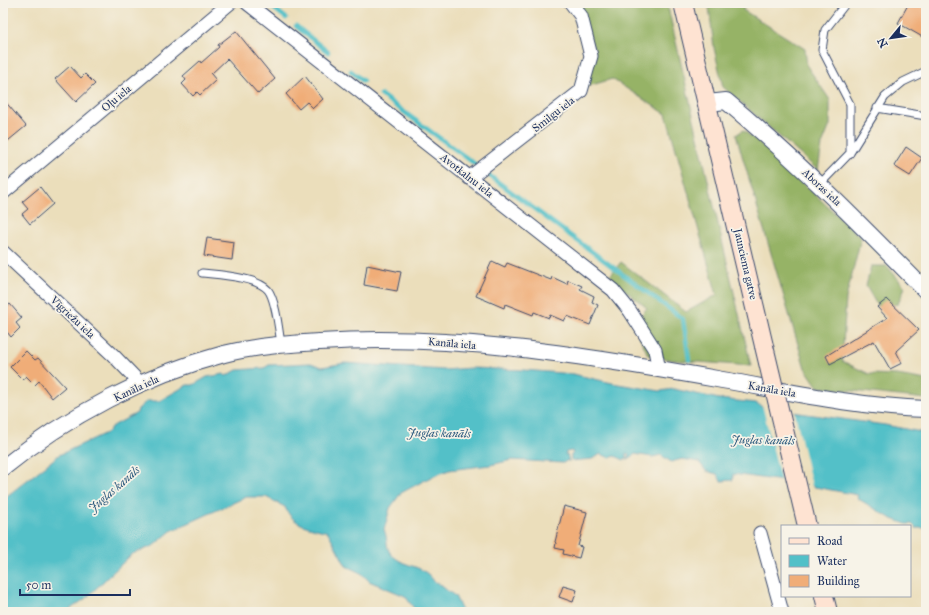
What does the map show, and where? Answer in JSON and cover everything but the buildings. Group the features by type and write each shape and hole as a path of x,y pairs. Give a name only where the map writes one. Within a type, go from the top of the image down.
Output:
{"main road":[{"name":"Jaunciema gatve","path":"683,3 708,103 807,525"},
{"path":"824,597 828,612"}],"street":[{"name":"Oļu iela","path":"3,193 230,3"},
{"name":"Avotkalnu iela","path":"247,3 613,290 630,311 655,350 659,370"},
{"name":"Smilgu iela","path":"469,178 581,92 591,56 581,16 572,3"},
{"name":"Aboras iela","path":"708,103 726,101 820,184 926,290"},
{"name":"Vīgriežu iela","path":"3,252 113,355 141,384"},
{"name":"Kanāla iela","path":"3,468 65,424 141,384 186,366 226,354 281,344 375,338 419,340 537,351 861,403 926,409"},
{"path":"760,533 782,612"}],"lane":[{"path":"846,3 825,30 822,50 850,104 850,153"},
{"path":"820,184 850,153 885,97 903,82 926,71"},
{"path":"877,108 926,116"},
{"path":"202,273 250,280 268,290 275,310 281,344"}],"green space":[{"path":"579,3 667,3 751,366 672,360 648,355 634,324 647,308 609,277 621,262 686,312 717,295 666,114 612,79 582,88 596,56"},
{"path":"712,3 745,3 743,10 805,49 807,66 830,100 830,125 822,145 818,170 723,87 714,48 709,7"},
{"path":"743,130 767,149 861,238 846,298 842,361 869,374 897,375 926,380 926,399 818,387 805,368 736,135"},
{"path":"871,266 887,266 905,287 898,304 878,307 866,286"}],"water":[{"name":"Juglas kanāls","path":"311,363 322,367 345,363 444,370 471,368 573,374 612,383 660,391 674,389 719,399 756,403 764,408 885,425 926,433 926,528 916,528 912,524 906,524 890,518 857,498 858,495 783,481 733,474 733,480 721,481 717,474 706,471 699,462 682,459 671,462 661,455 652,457 635,454 627,461 629,454 626,453 626,459 624,460 615,456 610,458 601,454 592,459 571,461 572,451 566,452 565,455 567,454 569,462 568,460 563,463 512,460 490,465 449,470 429,478 401,493 390,508 384,530 391,554 396,559 425,572 435,583 442,585 455,596 462,611 466,612 416,611 405,596 369,581 361,573 346,566 328,532 297,522 288,513 285,507 266,497 246,497 171,531 153,546 132,554 86,598 66,612 3,612 3,501 7,496 59,455 108,432 111,427 137,413 138,409 147,401 159,401 187,385 193,385 207,377 224,374 226,376 237,370 264,368 269,365"}],"pier":[{"path":"762,404 794,409 813,490 781,482"}],"waterway":[{"path":"267,3 286,18"},
{"path":"296,26 328,52"},
{"path":"351,71 363,81"},
{"path":"381,95 475,164"},
{"path":"490,176 683,319 689,360"}]}
